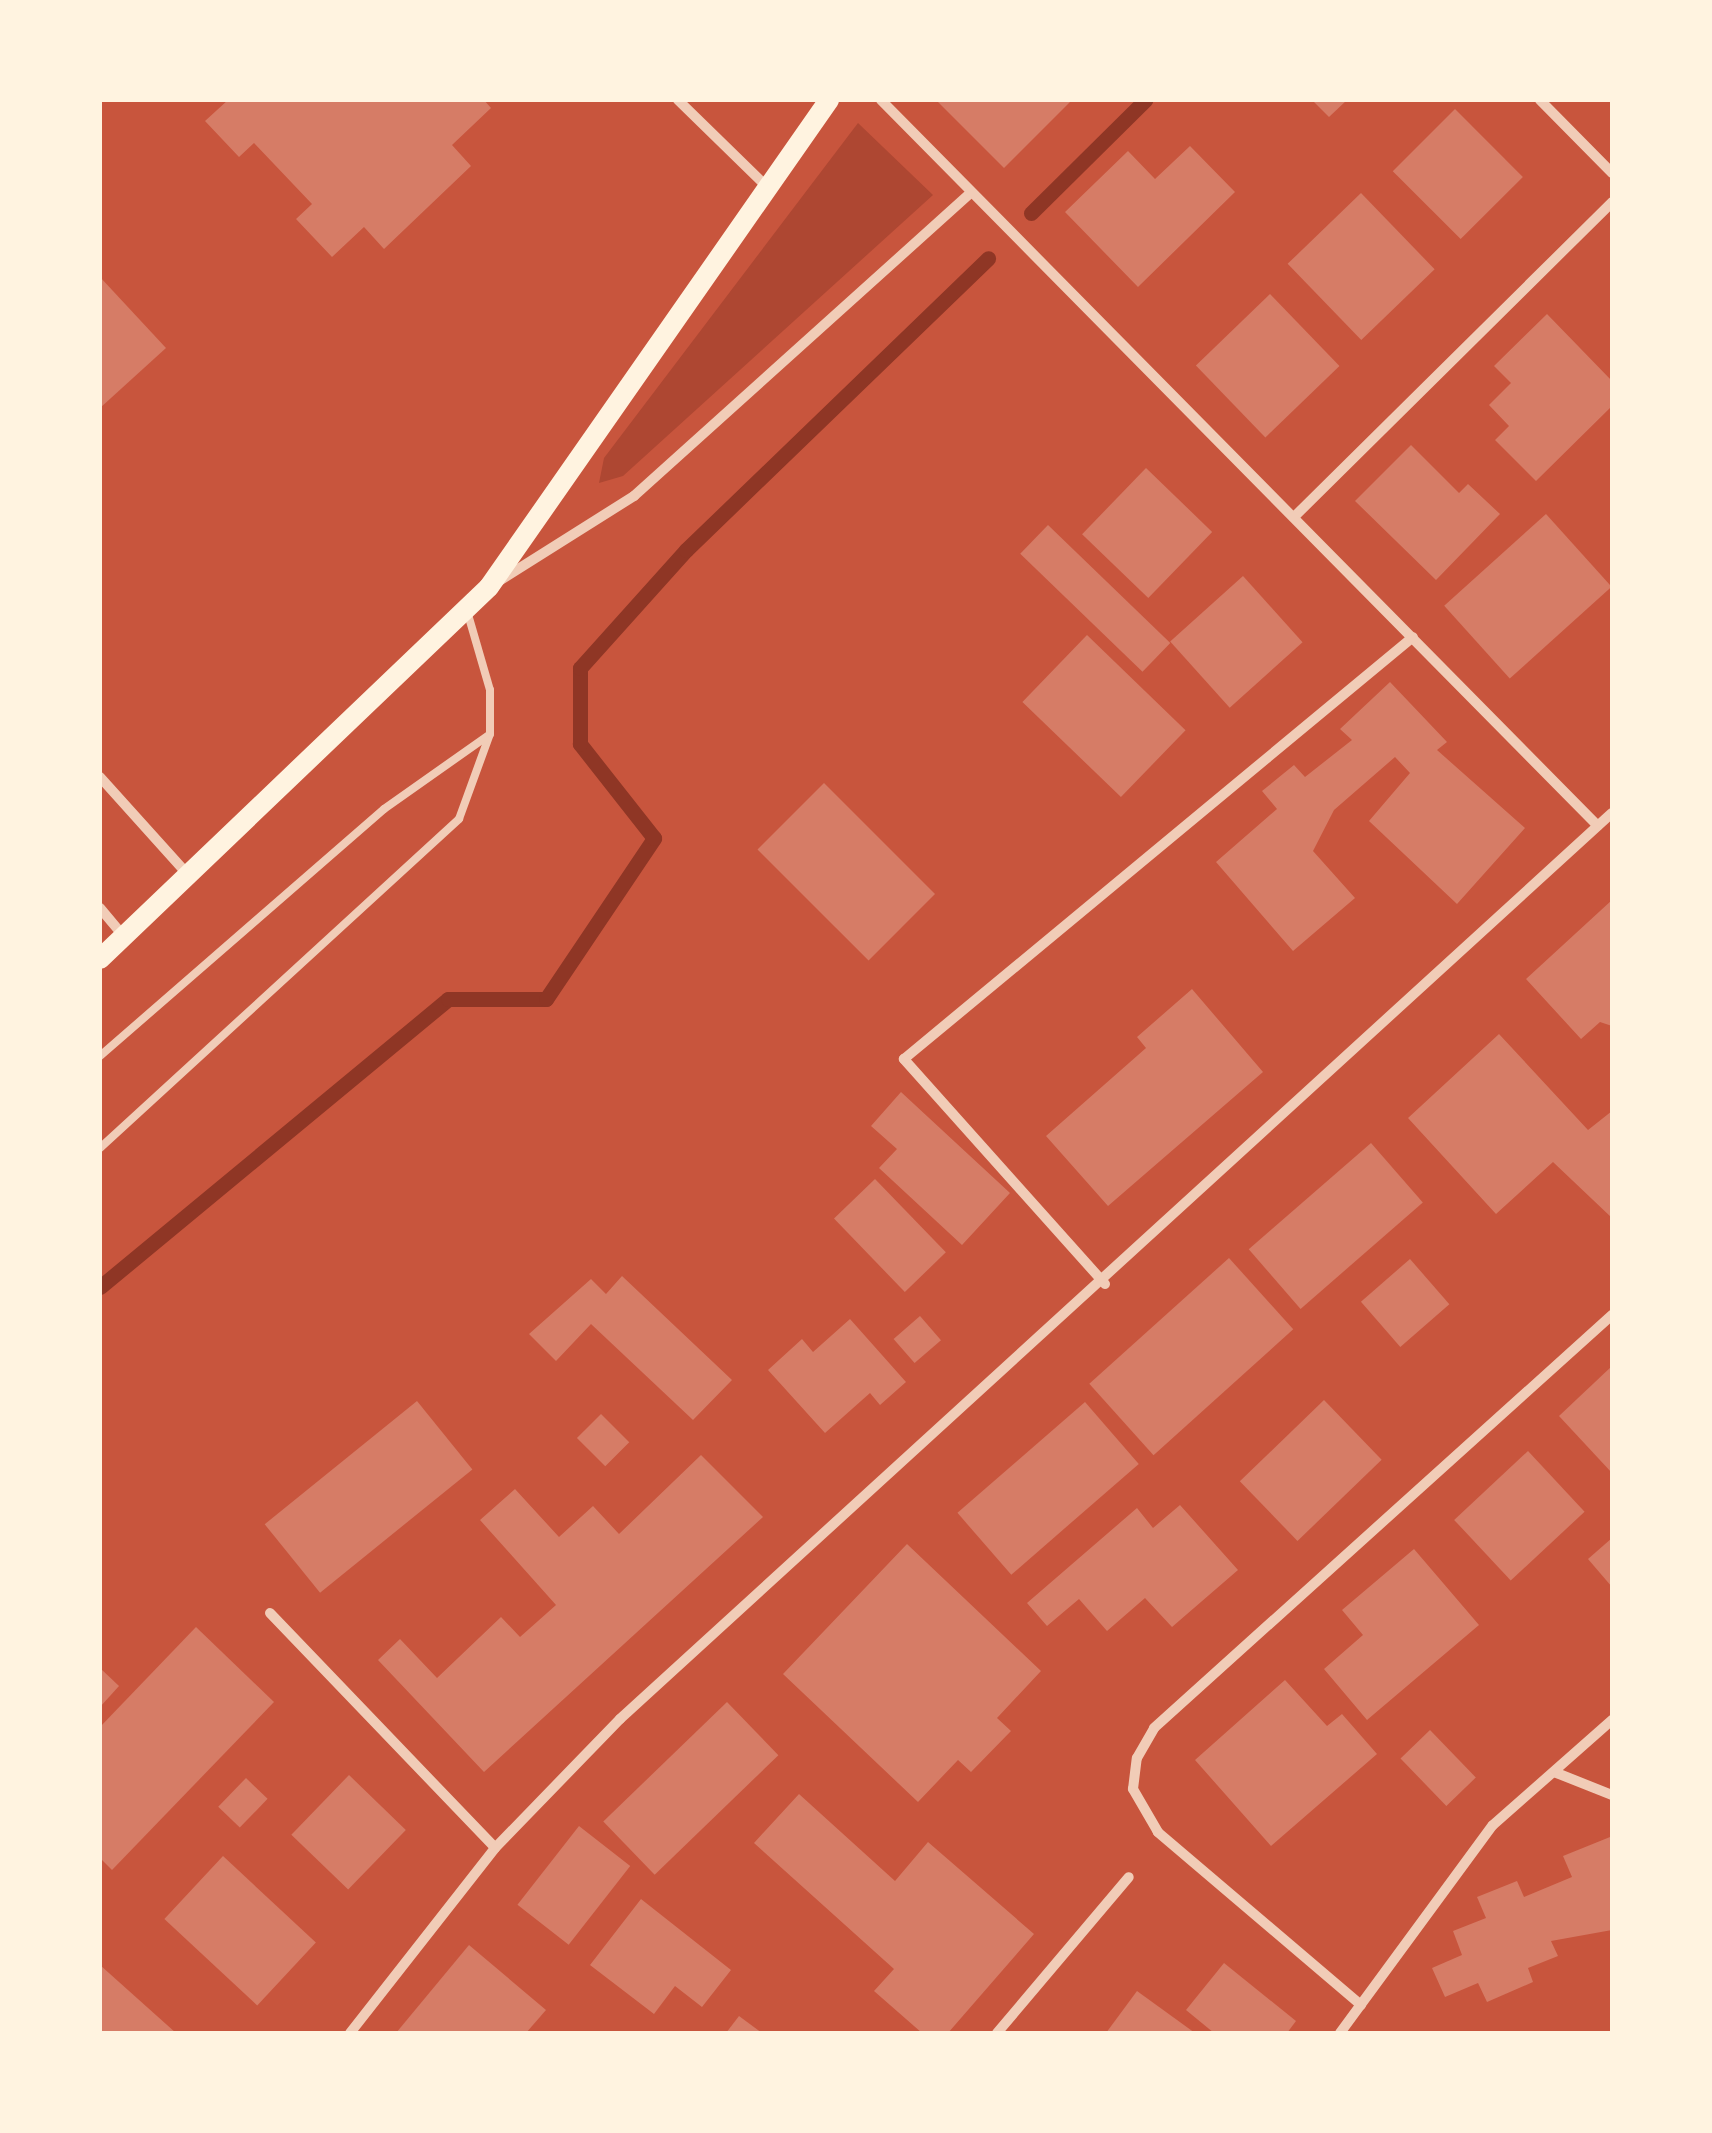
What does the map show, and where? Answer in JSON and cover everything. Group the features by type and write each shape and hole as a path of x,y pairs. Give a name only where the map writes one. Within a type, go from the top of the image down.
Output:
{"main road":[{"path":"100,960 191,878 489,586 764,185 829,100"}],"street":[{"path":"678,100 764,185"},
{"path":"881,100 1598,826"},
{"path":"1540,100 1612,173"},
{"path":"489,586 634,496 970,193"},
{"path":"1294,517 1612,202"},
{"path":"1105,1284 904,1059 1413,637"},
{"path":"100,778 191,878"},
{"path":"350,2033 495,1848 768,1582 1105,1284 1612,813"},
{"path":"100,908 124,938"},
{"path":"1361,2005 1158,1832 1133,1789 1137,1758 1154,1728 1612,1315"},
{"path":"270,1613 495,1848"},
{"path":"1340,2033 1493,1825 1612,1720"},
{"path":"1554,1772 1612,1795"},
{"path":"997,2033 1129,1877"}],"lane":[{"path":"100,1148 450,831 490,734 490,690 467,611"},
{"path":"100,1056 384,809 490,734"}],"shaded area":[{"path":"858,123 933,195 623,476 599,483 604,458"}],"building":[{"path":"228,100 484,100 491,108 452,145 471,166 384,249 364,227 332,257 296,219 312,204 254,143 239,157 205,121"},
{"path":"936,100 1072,100 1004,168"},
{"path":"1312,100 1347,100 1329,117"},
{"path":"1455,109 1523,177 1461,239 1393,171"},
{"path":"1190,146 1235,192 1138,287 1065,212 1128,151 1155,179"},
{"path":"1361,193 1435,269 1361,340 1288,264"},
{"path":"100,277 166,348 100,408"},
{"path":"1270,294 1339,366 1265,437 1196,366"},
{"path":"1547,314 1612,381 1612,406 1536,481 1495,440 1509,426 1489,405 1511,383 1494,366"},
{"path":"1411,445 1459,493 1468,484 1500,514 1436,580 1355,501"},
{"path":"1146,468 1212,532 1148,598 1082,534"},
{"path":"1546,514 1612,587 1510,678 1444,606"},
{"path":"1048,525 1170,643 1143,672 1020,554"},
{"path":"1243,576 1303,642 1230,708 1170,642"},
{"path":"1087,635 1186,730 1121,797 1022,702"},
{"path":"1390,682 1447,742 1437,750 1525,828 1457,904 1369,821 1410,773 1395,757 1334,810 1313,851 1355,898 1293,951 1216,862 1277,809 1262,791 1294,765 1305,777 1352,740 1340,729"},
{"path":"824,783 935,894 869,960 758,849"},
{"path":"1612,900 1612,1026 1600,1022 1581,1039 1526,979"},
{"path":"1192,989 1263,1072 1108,1206 1046,1136 1146,1048 1137,1037"},
{"path":"1499,1034 1588,1130 1612,1111 1612,1218 1553,1162 1496,1214 1408,1118"},
{"path":"901,1092 1010,1193 962,1245 879,1168 897,1149 871,1126"},
{"path":"1371,1143 1423,1203 1301,1309 1249,1249"},
{"path":"875,1179 946,1252 905,1292 834,1219"},
{"path":"1229,1258 1293,1329 1154,1455 1089,1384"},
{"path":"1410,1259 1449,1304 1400,1347 1361,1302"},
{"path":"622,1276 732,1380 693,1420 591,1324 556,1361 529,1334 591,1279 606,1294"},
{"path":"920,1316 941,1340 915,1363 894,1339"},
{"path":"850,1319 906,1382 880,1405 870,1393 825,1433 768,1370 802,1339 813,1352"},
{"path":"1612,1366 1612,1473 1559,1416"},
{"path":"1324,1400 1382,1460 1297,1541 1240,1481"},
{"path":"417,1401 472,1469 320,1593 265,1524"},
{"path":"1085,1402 1139,1464 1011,1575 957,1513"},
{"path":"601,1414 629,1442 605,1466 577,1438"},
{"path":"1528,1451 1585,1512 1511,1581 1454,1520"},
{"path":"701,1455 763,1517 484,1772 378,1660 400,1639 437,1678 501,1617 520,1637 556,1605 480,1520 515,1489 559,1537 593,1506 619,1534"},
{"path":"1180,1505 1238,1570 1172,1627 1145,1598 1107,1631 1079,1599 1047,1626 1027,1603 1137,1508 1153,1528"},
{"path":"1612,1538 1612,1587 1588,1559"},
{"path":"907,1544 1041,1671 997,1718 1011,1731 971,1772 958,1760 918,1802 783,1674"},
{"path":"1414,1549 1479,1625 1367,1720 1324,1669 1363,1635 1342,1610"},
{"path":"196,1627 274,1702 112,1870 100,1858 100,1727"},
{"path":"100,1668 119,1686 100,1707"},
{"path":"1285,1680 1327,1726 1342,1714 1377,1754 1271,1846 1195,1760"},
{"path":"727,1702 778,1755 655,1875 603,1821"},
{"path":"1430,1730 1476,1777 1446,1806 1401,1758"},
{"path":"349,1775 406,1830 348,1890 291,1835"},
{"path":"246,1778 268,1799 240,1828 218,1807"},
{"path":"799,1794 895,1881 928,1842 1034,1934 948,2033 922,2033 874,1991 894,1969 754,1843"},
{"path":"579,1826 630,1866 569,1945 517,1905"},
{"path":"1610,1837 1612,1930 1551,1941 1558,1956 1528,1968 1533,1982 1487,2002 1478,1983 1445,1997 1432,1968 1462,1955 1453,1931 1486,1918 1477,1897 1517,1881 1524,1897 1572,1877 1563,1856"},
{"path":"223,1856 316,1943 257,2006 164,1919"},
{"path":"641,1899 731,1970 702,2007 675,1986 654,2014 590,1965"},
{"path":"469,1945 546,2010 526,2033 396,2033"},
{"path":"1224,1963 1296,2021 1287,2033 1214,2033 1186,2010"},
{"path":"100,1965 176,2033 100,2033"},
{"path":"1137,1991 1195,2033 1106,2033"},
{"path":"739,2016 762,2033 726,2033"}],"waterway":[{"path":"1031,213 1145,100"},
{"path":"100,1287 448,999 546,999 654,838 580,744 580,668 686,550 988,258"}]}
